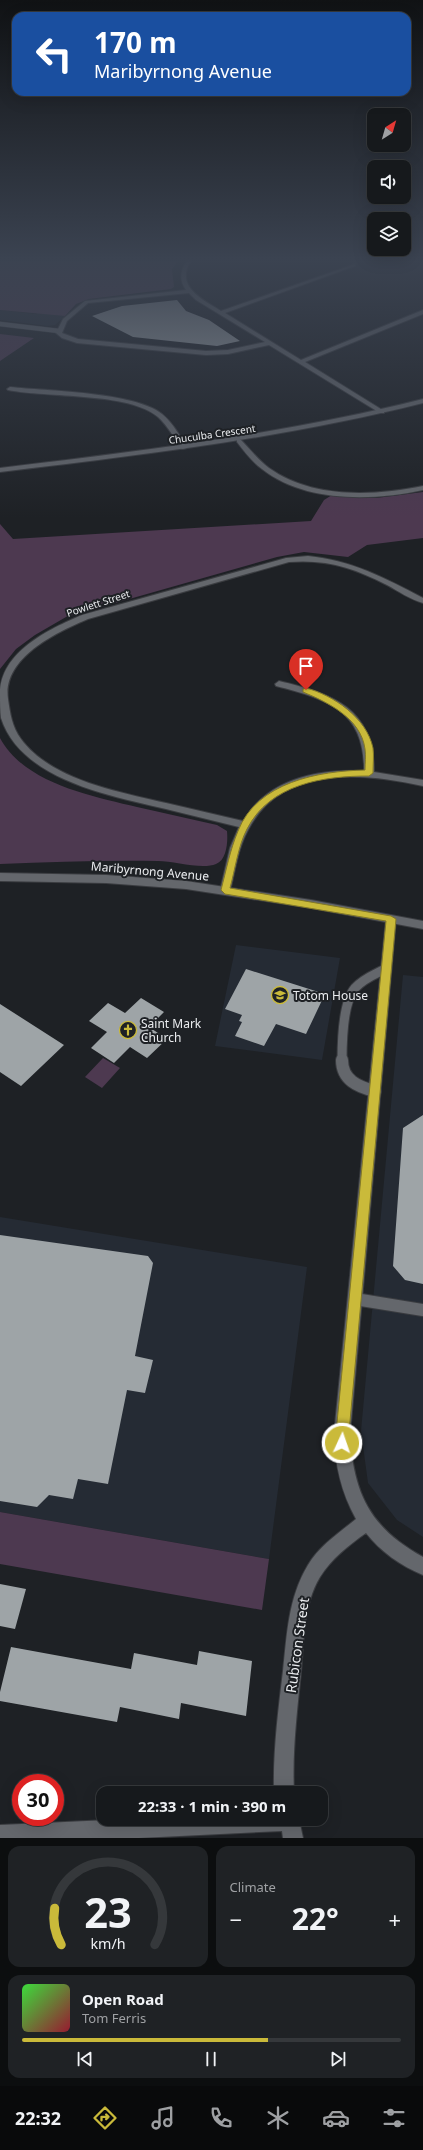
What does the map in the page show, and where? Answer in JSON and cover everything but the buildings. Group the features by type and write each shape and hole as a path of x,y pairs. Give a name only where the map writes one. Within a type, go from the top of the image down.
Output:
{"street":[{"path":"139,347 206,353 228,352 252,347"},
{"path":"276,347 382,412"},
{"path":"301,362 338,347"},
{"path":"10,389 121,400 139,404 161,415 184,448"},
{"name":"Chuculba Crescent","path":"0,470 239,441 314,428 423,401"},
{"path":"239,441 269,471 285,480 306,487 330,492 369,495 395,493 423,488"},
{"name":"Powlett Street","path":"245,825 84,786 41,766 20,748 12,738 3,718 1,698 3,688 12,668 36,643 58,628 78,620 289,560 316,558 343,562 423,601"},
{"path":"279,684 318,695 348,714 362,730 366,739 369,748 369,773"},
{"path":"225,890 245,825 258,807 266,800 288,787 326,775 369,773 423,783"},
{"name":"Maribyrnong Avenue","path":"0,877 106,880 225,890 423,925"},
{"name":"Maribyrnong Avenue","path":"0,880 16,878"},
{"path":"391,919 342,1452 344,1470 349,1487 367,1521 394,1549 423,1566"},
{"name":"Rubicon Street","path":"284,1786 284,1740 297,1621 303,1595 314,1571 324,1558 367,1521"},
{"path":"0,1835 290,1826"}],"lane":[{"path":"375,1091 361,1088 349,1078 343,1070 342,1054 350,994 357,985 387,968"},
{"path":"355,1299 423,1310"}],"shaded area":[{"path":"0,347 21,347 0,361"},
{"path":"423,492 423,538 367,545 348,557 304,552 277,557 66,617 35,635 16,649 0,669 0,524 13,539 311,521 324,500 332,495 376,498"},
{"path":"0,738 11,753 25,766 42,777 60,785 100,798 217,825 227,831 227,845 225,854 220,862 210,866 188,865 165,861 79,861 0,864"},
{"name":"Totom House","path":"236,945 340,958 322,1060 215,1046"},
{"path":"403,975 423,977 423,1537 397,1520 368,1483 361,1431"},
{"path":"103,1058 120,1068 102,1088 85,1077"},
{"path":"0,1217 307,1267 269,1559 0,1512"},
{"path":"0,1512 269,1559 262,1610 0,1564"}],"place":[{"name":"Totom House","path":"280,995"},
{"name":"Saint Mark Church","path":"128,1030"}],"route":[{"path":"306,690 329,700 356,722 362,730 369,748 369,773 340,773 312,778 288,787 266,800 250,816 242,831 225,890 391,919 342,1443"}]}
